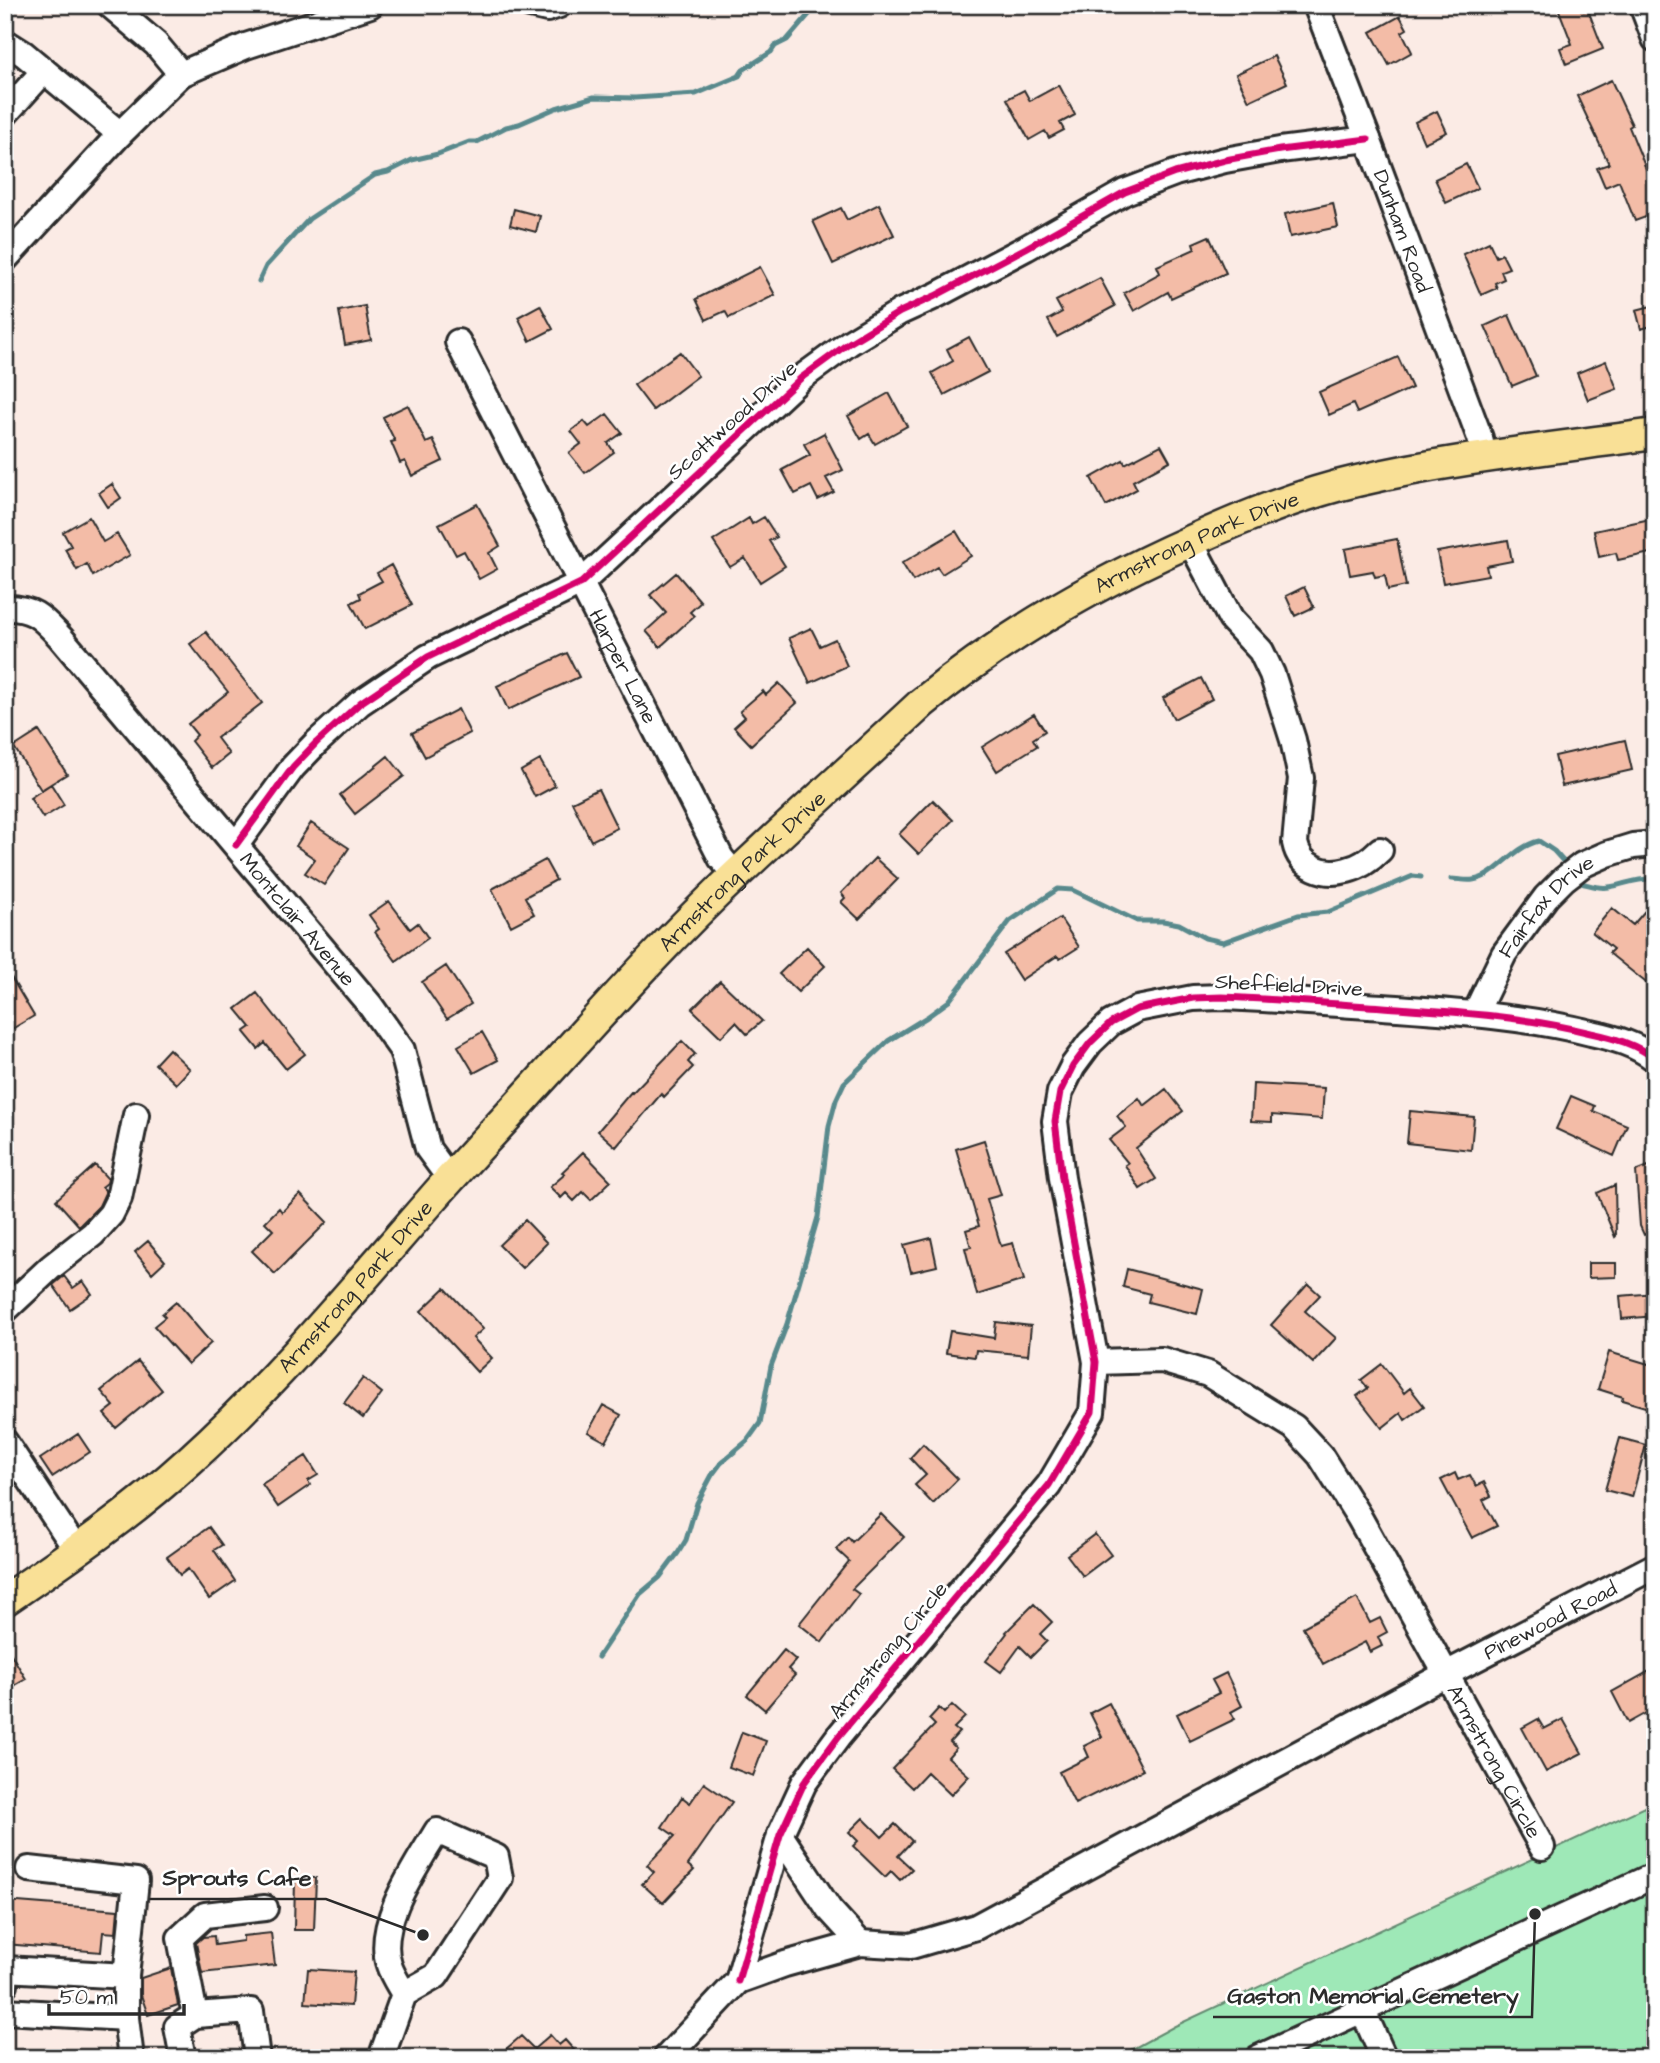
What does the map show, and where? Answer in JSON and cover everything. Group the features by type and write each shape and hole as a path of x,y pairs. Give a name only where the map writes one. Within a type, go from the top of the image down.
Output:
{"main road":[{"name":"Armstrong Park Drive","path":"5,1600 136,1507 243,1410 624,989 735,875 922,703 1010,638 1057,607 1134,566 1282,503 1337,486 1443,463 1655,434"}],"street":[{"path":"110,5 156,44 181,74"},
{"path":"5,259 120,134 181,74 246,46 370,5"},
{"path":"530,5 547,9 559,5"},
{"name":"Dunham Road","path":"1316,5 1480,438 1484,457"},
{"path":"1642,5 1655,39"},
{"path":"5,42 120,134"},
{"path":"5,114 44,71"},
{"name":"Scottwood Drive","path":"236,845 293,767 360,703 428,657 581,583 801,378 849,343 901,312 992,266 1125,192 1175,173 1225,160 1368,139"},
{"name":"Harper Lane","path":"458,342 721,858 735,875"},
{"path":"1190,541 1231,619 1261,651 1272,674 1293,740 1301,778 1295,844 1297,852 1307,865 1334,872 1360,865 1380,850"},
{"name":"Montclair Avenue","path":"5,608 34,612 45,621 370,1005 401,1050 428,1149 450,1179"},
{"name":"Fairfax Drive","path":"1475,1014 1504,954 1546,897 1564,879 1582,864 1607,854 1633,846 1655,844"},
{"name":"Sheffield Drive","path":"1096,1362 1062,1178 1055,1121 1060,1092 1073,1066 1090,1043 1111,1023 1136,1009 1193,998 1222,997 1475,1014 1596,1034 1636,1047 1655,1059"},
{"path":"5,1310 51,1267 93,1234 111,1214 119,1198 136,1115"},
{"name":"Armstrong Circle","path":"666,2058 738,1981 780,1835 804,1783 838,1737 1049,1485 1092,1412 1096,1362 1162,1360 1209,1374 1294,1427 1320,1455 1359,1517 1542,1847"},
{"path":"5,1442 76,1551"},
{"name":"Pinewood Road","path":"1446,1674 1655,1566"},
{"name":"Armstrong Circle","path":"738,1981 785,1964 860,1943 911,1947 976,1927 1446,1674"},
{"path":"382,2058 404,1994 436,1976 500,1878 496,1857 437,1831 401,1890 387,1937 389,1964 404,1994"},
{"path":"780,1835 829,1909 860,1943"},
{"path":"29,1869 136,1881 126,1976 126,2018 131,2058"},
{"path":"1258,2058 1655,1875"},
{"path":"195,2015 180,1938 205,1914 265,1908"},
{"path":"5,1984 6,1969 126,1976"},
{"path":"1362,2009 1384,2058"},
{"path":"5,2011 126,2018"},
{"path":"183,2058 177,2027 195,2015 251,2011 257,2058"}],"green space":[{"path":"1655,1802 1655,2058 1116,2058 1175,2026"}],"building":[{"path":"1557,5 1581,5 1584,11 1588,10 1603,49 1566,64 1560,48 1572,44"},
{"path":"1400,16 1407,29 1402,32 1412,52 1389,65 1371,32"},
{"path":"1274,56 1287,83 1249,101 1236,74"},
{"path":"1611,80 1632,125 1629,127 1655,191 1655,195 1648,198 1654,214 1635,221 1619,181 1605,187 1597,168 1609,164 1577,96"},
{"path":"1059,85 1075,115 1060,123 1064,130 1049,138 1045,131 1029,140 1007,99 1024,90 1030,101"},
{"path":"1437,111 1447,132 1424,143 1415,122"},
{"path":"1466,164 1478,188 1446,203 1435,179"},
{"path":"1333,203 1338,227 1290,237 1285,214"},
{"path":"879,204 894,235 833,264 813,221 841,208 847,220"},
{"path":"514,209 540,216 536,232 510,225"},
{"path":"1209,236 1226,273 1171,298 1168,292 1134,311 1124,293 1160,273 1157,266 1195,249 1193,243"},
{"path":"1489,242 1496,257 1502,254 1509,268 1501,271 1504,279 1495,283 1497,288 1481,295 1463,254"},
{"path":"760,267 775,295 729,318 725,311 706,320 696,299"},
{"path":"1100,278 1115,306 1057,337 1048,320 1062,312 1056,301"},
{"path":"540,305 553,329 530,341 518,317"},
{"path":"1655,305 1655,325 1641,329 1636,310"},
{"path":"365,306 371,340 345,345 339,311"},
{"path":"1509,315 1536,376 1512,386 1485,326"},
{"path":"969,337 988,372 944,395 932,373 953,361 947,349"},
{"path":"680,352 698,376 653,410 634,385"},
{"path":"1398,357 1412,388 1357,413 1353,404 1329,415 1319,392"},
{"path":"1606,361 1617,389 1588,400 1577,373"},
{"path":"889,393 907,426 875,444 869,434 861,439 848,416"},
{"path":"408,405 426,443 433,440 443,461 412,476 405,461 400,463 391,442 395,441 383,417"},
{"path":"607,414 622,433 608,443 614,452 585,473 569,453 581,444 571,431 584,421 589,427"},
{"path":"824,433 843,470 826,478 834,492 818,500 811,486 795,494 782,470 810,455 804,444"},
{"path":"1161,445 1170,461 1133,481 1137,489 1106,506 1091,478 1123,460 1125,464"},
{"path":"112,484 121,498 108,507 99,493"},
{"path":"477,504 500,546 489,553 497,569 479,579 464,551 456,555 439,524"},
{"path":"89,517 103,542 117,534 130,555 93,576 87,564 77,570 65,549 71,546 63,532"},
{"path":"764,517 777,537 769,541 785,566 760,582 745,558 730,567 713,541 749,518 752,524"},
{"path":"1655,518 1655,552 1618,560 1616,553 1599,557 1594,531"},
{"path":"956,531 971,556 942,574 937,567 913,581 902,563"},
{"path":"1397,539 1406,586 1388,590 1385,575 1375,577 1373,571 1350,575 1345,549"},
{"path":"1508,540 1512,561 1486,566 1488,575 1443,583 1437,552"},
{"path":"391,565 412,605 365,629 351,603 361,598 359,593 382,581 377,573"},
{"path":"676,573 701,602 690,612 694,616 660,647 646,631 666,613 650,595"},
{"path":"1304,587 1314,607 1295,616 1286,596"},
{"path":"811,628 820,646 835,639 847,666 810,683 789,638"},
{"path":"206,632 262,703 217,738 229,754 212,768 191,741 197,735 188,724 228,692 190,644"},
{"path":"567,653 579,677 508,710 497,686"},
{"path":"1201,678 1212,699 1174,719 1163,698"},
{"path":"779,683 797,703 751,745 734,727 745,717 740,711 763,691 766,695"},
{"path":"458,709 470,733 425,757 412,733"},
{"path":"1034,714 1045,731 1033,739 1037,746 997,771 982,747"},
{"path":"39,731 67,774 41,790 14,747"},
{"path":"1625,740 1632,770 1562,786 1555,756"},
{"path":"388,756 404,776 355,814 340,795"},
{"path":"540,760 555,786 535,797 521,771"},
{"path":"51,784 64,805 43,818 30,798"},
{"path":"598,789 617,828 591,841 572,802"},
{"path":"933,800 953,820 919,854 899,834"},
{"path":"311,823 349,848 324,885 305,873 315,859 296,846"},
{"path":"875,858 898,879 859,919 841,902 845,898 841,893"},
{"path":"545,860 556,880 525,897 534,914 511,926 492,889"},
{"path":"1655,899 1655,927 1646,938 1655,945 1655,990 1609,953 1613,949 1592,932 1612,908 1633,925"},
{"path":"389,901 410,929 418,923 428,938 396,961 375,932 379,929 369,915"},
{"path":"1060,918 1079,947 1060,959 1057,956 1021,980 1004,954"},
{"path":"807,947 825,966 798,992 779,974"},
{"path":"446,966 471,1004 447,1019 422,982"},
{"path":"5,967 34,1016 5,1033"},
{"path":"720,981 762,1021 747,1034 736,1022 721,1037 692,1009"},
{"path":"257,993 305,1054 286,1069 265,1043 258,1049 244,1032 251,1027 236,1009"},
{"path":"482,1032 498,1060 474,1073 458,1046"},
{"path":"682,1041 695,1054 688,1062 693,1067 664,1097 661,1094 616,1147 598,1131 631,1092"},
{"path":"169,1049 190,1069 176,1084 155,1064"},
{"path":"1253,1084 1324,1088 1322,1119 1272,1115 1272,1122 1251,1121"},
{"path":"1166,1089 1183,1111 1136,1148 1156,1179 1140,1189 1125,1165 1128,1163 1109,1140 1126,1127 1117,1116 1139,1098 1144,1106"},
{"path":"1571,1096 1595,1106 1593,1111 1627,1125 1614,1156 1556,1129"},
{"path":"1410,1111 1474,1117 1471,1150 1407,1143"},
{"path":"984,1140 1001,1195 987,1199 1001,1246 1013,1243 1024,1280 977,1295 965,1248 971,1247 966,1230 979,1226 956,1149"},
{"path":"583,1152 611,1181 591,1200 583,1192 574,1201 566,1193 561,1198 550,1187"},
{"path":"95,1165 108,1179 102,1187 105,1193 99,1206 79,1226 56,1200"},
{"path":"1651,1165 1655,1175 1655,1230 1644,1235 1640,1226 1636,1171"},
{"path":"1615,1185 1616,1236 1615,1237 1597,1193"},
{"path":"300,1194 327,1222 275,1274 252,1251 273,1230 265,1222 279,1208 282,1212"},
{"path":"525,1220 547,1243 522,1268 499,1245"},
{"path":"931,1238 937,1266 911,1272 904,1245"},
{"path":"148,1241 165,1261 152,1273 135,1252"},
{"path":"1588,1263 1616,1263 1616,1277 1588,1278"},
{"path":"1127,1269 1203,1289 1197,1314 1148,1302 1150,1294 1123,1287"},
{"path":"64,1276 73,1288 83,1281 92,1294 70,1309 53,1285"},
{"path":"1308,1284 1320,1295 1305,1311 1336,1338 1313,1363 1271,1325"},
{"path":"445,1288 483,1329 473,1338 492,1358 477,1372 421,1311"},
{"path":"1655,1293 1655,1316 1622,1319 1620,1296"},
{"path":"176,1302 211,1343 188,1364 154,1326 165,1317 162,1314"},
{"path":"996,1322 1031,1326 1028,1355 976,1350 975,1357 946,1353 950,1331 994,1338"},
{"path":"1609,1352 1655,1366 1655,1410 1598,1389"},
{"path":"138,1361 162,1390 116,1428 104,1414 114,1406 101,1391"},
{"path":"1382,1364 1404,1393 1410,1388 1424,1406 1405,1420 1401,1413 1382,1428 1357,1396 1368,1388 1361,1380"},
{"path":"363,1378 382,1393 363,1418 344,1403"},
{"path":"603,1405 621,1415 606,1442 588,1432"},
{"path":"78,1434 90,1452 52,1477 40,1459"},
{"path":"1620,1438 1646,1445 1632,1497 1605,1490"},
{"path":"923,1444 958,1479 933,1504 915,1485 926,1475 910,1458"},
{"path":"306,1456 318,1475 308,1481 310,1485 278,1507 262,1484"},
{"path":"1455,1473 1458,1480 1470,1475 1476,1486 1484,1482 1491,1496 1483,1500 1497,1526 1472,1538 1441,1480"},
{"path":"881,1514 904,1537 852,1589 859,1594 822,1642 799,1624 849,1561 836,1549 848,1537 852,1542"},
{"path":"209,1527 222,1545 214,1550 235,1581 209,1599 188,1569 180,1575 167,1557"},
{"path":"1095,1534 1111,1555 1083,1576 1067,1555"},
{"path":"1357,1598 1370,1623 1380,1618 1387,1632 1378,1637 1382,1646 1370,1652 1365,1642 1323,1664 1303,1627"},
{"path":"1034,1604 1052,1622 1040,1634 1047,1641 1031,1657 1020,1646 1001,1672 986,1661 1006,1632"},
{"path":"5,1644 26,1679 5,1691"},
{"path":"784,1650 796,1660 788,1669 795,1675 765,1710 747,1695"},
{"path":"1655,1668 1655,1708 1628,1723 1612,1692"},
{"path":"1226,1673 1242,1706 1231,1712 1235,1719 1190,1741 1177,1714 1219,1693 1212,1680"},
{"path":"1109,1703 1143,1770 1075,1804 1059,1772 1089,1757 1084,1746 1102,1737 1090,1713"},
{"path":"952,1705 965,1717 954,1728 959,1732 950,1742 956,1748 948,1757 969,1776 951,1795 927,1772 912,1788 892,1769 935,1725 929,1719 939,1708 944,1713"},
{"path":"1538,1719 1544,1729 1563,1719 1582,1753 1546,1772 1522,1728"},
{"path":"742,1732 766,1741 753,1776 729,1767"},
{"path":"704,1783 732,1802 688,1865 694,1870 663,1903 642,1884 654,1872 647,1865 675,1836 662,1827 682,1797 690,1803"},
{"path":"863,1818 882,1837 895,1824 912,1841 898,1856 912,1869 900,1880 891,1871 885,1877 853,1846 858,1841 849,1832"},
{"path":"295,1878 316,1878 314,1930 294,1930"},
{"path":"5,1901 118,1910 116,1933 103,1932 101,1952 5,1944"},
{"path":"271,1933 275,1965 202,1973 196,1943 203,1937 214,1936 215,1945 243,1941 243,1936"},
{"path":"171,1968 178,2005 148,2015 141,1995 141,1978"},
{"path":"308,1969 354,1972 351,2006 305,2003"},
{"path":"550,2035 559,2045 565,2040 581,2058 515,2058 506,2049 521,2036 534,2049"}],"waterway":[{"path":"259,281 266,266 309,219 375,175 388,172 412,160 438,154 469,142 477,142 506,127 594,97 635,98 696,94 739,76 743,70 787,40 817,5"},
{"path":"1451,879 1482,878 1521,849 1539,841 1563,861"},
{"path":"598,1657 640,1594 660,1577 678,1553 686,1540 697,1503 712,1475 721,1463 747,1441 760,1423 771,1366 787,1324 818,1217 829,1126 844,1083 888,1041 949,1001 1010,921 1058,889 1073,890 1137,921 1179,924 1205,938 1223,942 1298,915 1328,912 1413,876 1421,877"},
{"path":"1581,883 1606,887 1655,879"}],"cycle path":[{"path":"236,845 293,767 360,703 428,657 581,583 801,378 849,343 900,312 1026,248 1125,192 1175,173 1225,160 1368,139"},
{"path":"738,1981 780,1835 804,1783 838,1737 1049,1485 1092,1412 1096,1362 1062,1178 1055,1121 1060,1092 1073,1066 1090,1043 1111,1023 1137,1009 1193,998 1222,997 1514,1019 1608,1037 1655,1059"}],"place":[{"name":"Gaston Memorial Cemetery","path":"1535,1914"},
{"name":"Sprouts Cafe","path":"423,1935"}]}
